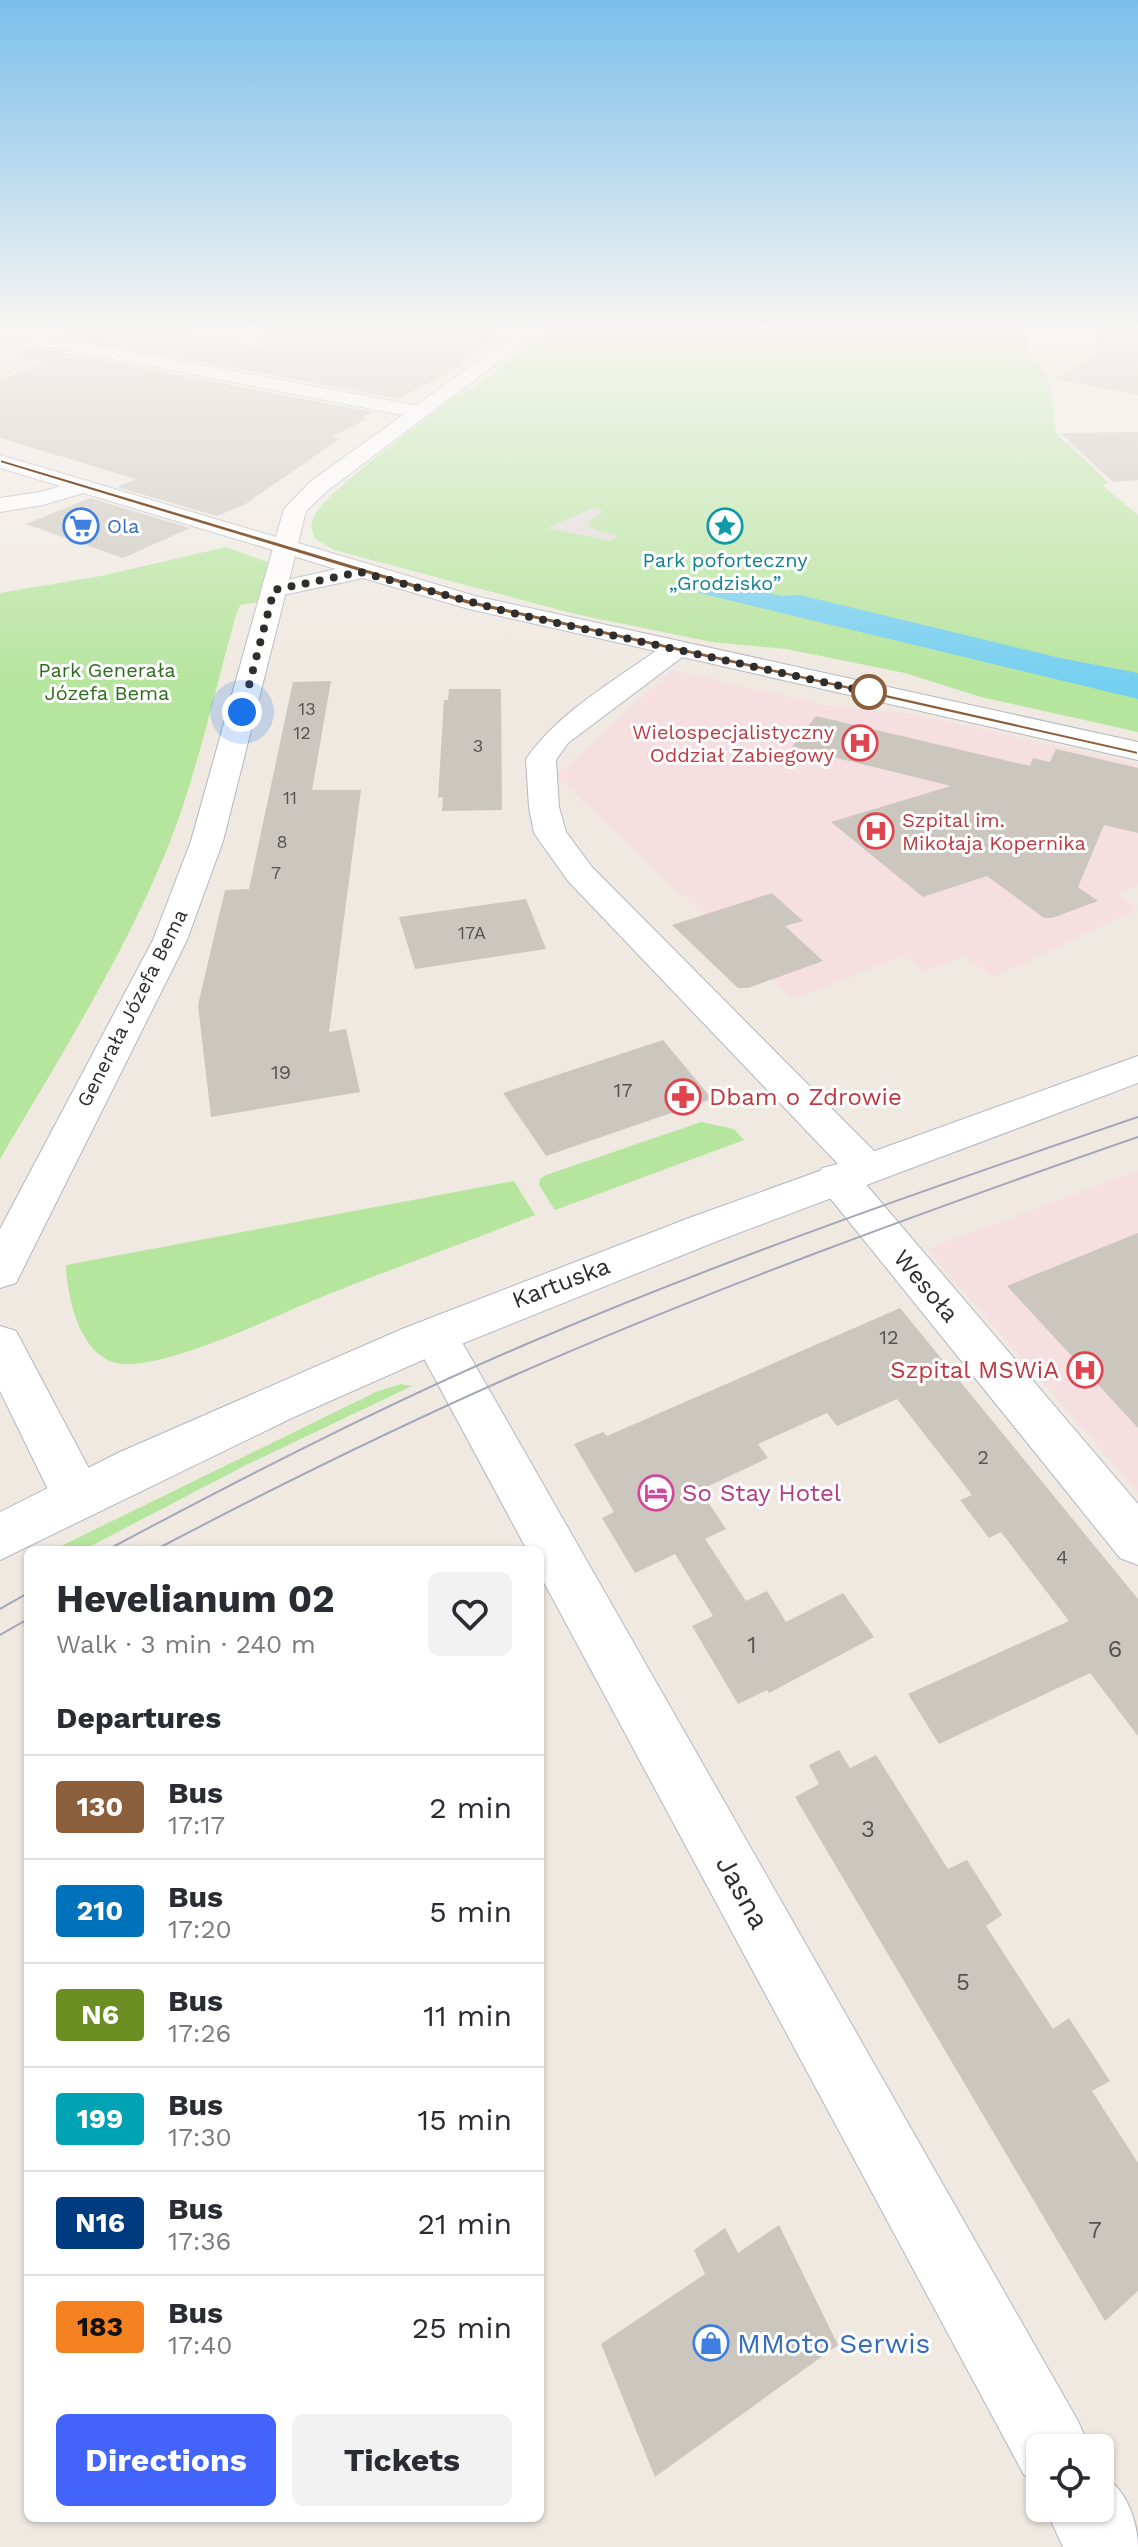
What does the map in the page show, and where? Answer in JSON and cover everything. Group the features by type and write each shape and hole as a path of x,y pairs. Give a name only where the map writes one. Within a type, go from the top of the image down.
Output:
{"street":[{"path":"221,529 244,527 295,509 319,486 374,445"},
{"path":"0,461 360,572 469,602 1138,751"},
{"path":"0,505 43,498 82,486"},
{"name":"Generała Józefa Bema","path":"0,1271 176,926 207,841 295,509"},
{"path":"274,590 360,572"},
{"name":"Wesoła","path":"676,649 558,737 541,759 544,807 550,833 580,874 851,1172 1138,1542"},
{"name":"Kartuska","path":"0,1537 203,1434 584,1274 851,1172 1138,1069"},
{"name":"Jasna","path":"435,1336 1043,2434"},
{"path":"0,1344 77,1496"},
{"path":"1093,2522 1106,2547"}],"shaded area":[{"path":"594,508 604,511 591,519 589,525 595,530 618,536 611,541 547,528"},
{"name":"Szpital im. Mikołaja Kopernika","path":"672,670 824,705 913,714 1138,764 1138,886 1117,892 1138,909 993,978 966,956 923,972 904,956 793,999 556,776"},
{"name":"Szpital MSWiA","path":"1138,1171 1138,1492 927,1249"}],"green space":[{"name":"Park poforteczny „Grodzisko”","path":"393,445 1069,445 1109,483 1102,485 1138,515 1138,732 981,697 905,673 786,649 712,642 575,614 334,550 315,539 312,521 319,509 353,476"},
{"name":"Park Generała Józefa Bema","path":"226,547 270,563 260,602 240,605 235,618 188,791 150,888 90,1006 0,1159 0,593 101,576"},
{"path":"701,1122 734,1129 744,1140 555,1210 539,1185 540,1179 546,1175"},
{"path":"514,1181 535,1215 184,1353 135,1364 116,1363 93,1348 84,1336 73,1307 66,1265"},
{"path":"401,1384 412,1386 248,1464 91,1546 61,1546 376,1392"}],"water":[{"path":"725,584 782,596 800,595 1060,658 1138,673 1138,699 699,593 704,588"}],"building":[{"path":"23,445 331,445 244,505 217,516 117,487 136,479"},
{"path":"1073,445 1138,445 1138,480 1113,482"},
{"path":"90,498 190,528 123,558 26,524"},
{"path":"331,681 312,790 361,790 329,1032 346,1029 360,1092 211,1117 198,1005 225,890 249,889 293,682"},
{"path":"449,689 501,689 502,810 442,811 443,797 438,798 444,700 448,700"},
{"path":"816,716 1030,766 1033,758 1050,762 1056,749 1138,768 1138,833 1104,825 1078,887 1098,901 1052,918 1044,918 987,876 923,897 831,822 951,786 792,747"},
{"path":"772,893 803,921 785,926 823,961 748,988 738,988 672,925"},
{"path":"526,899 546,949 415,969 399,917"},
{"path":"663,1040 712,1099 546,1156 503,1093"},
{"path":"1138,1233 1138,1428 1007,1286"},
{"path":"900,1308 1138,1599 1138,1736 1090,1673 939,1744 908,1694 1069,1621 1001,1532 989,1538 960,1500 972,1495 897,1399 837,1426 827,1413 758,1444 768,1458 700,1490 726,1529 705,1539 746,1601 767,1591 786,1622 843,1593 874,1637 769,1693 767,1690 738,1704 692,1626 713,1616 675,1554 635,1573 602,1518 614,1512 574,1444 603,1432 607,1436"},
{"path":"839,1750 850,1768 876,1755 948,1869 967,1860 1002,1915 986,1926 1053,2029 1069,2018 1110,2081 1092,2091 1138,2163 1138,2291 1105,2321 795,1797 819,1784 809,1765"},
{"path":"779,2225 838,2345 655,2477 601,2344 705,2274 694,2250 725,2228 738,2253"}],"tram line":[{"path":"115,1546 320,1440 536,1340 760,1251 1138,1117"},
{"path":"163,1546 379,1438 592,1342 824,1250 1138,1137"},
{"path":"0,1609 24,1595"},
{"path":"0,1635 24,1621"}],"bus line":[{"name":"130","path":"0,461 360,572 469,602 1138,751"}],"place":[{"name":"Ola","path":"81,526"},
{"name":"Park poforteczny „Grodzisko”","path":"725,526"},
{"name":"Wielospecjalistyczny Oddział Zabiegowy","path":"860,743"},
{"name":"Szpital im. Mikołaja Kopernika","path":"876,831"},
{"name":"Dbam o Zdrowie","path":"683,1097"},
{"name":"Szpital MSWiA","path":"1085,1370"},
{"name":"So Stay Hotel","path":"656,1493"},
{"name":"MMoto Serwis","path":"711,2343"}],"route":[{"path":"242,712 274,590 360,572 508,612 872,693 869,692"}]}
